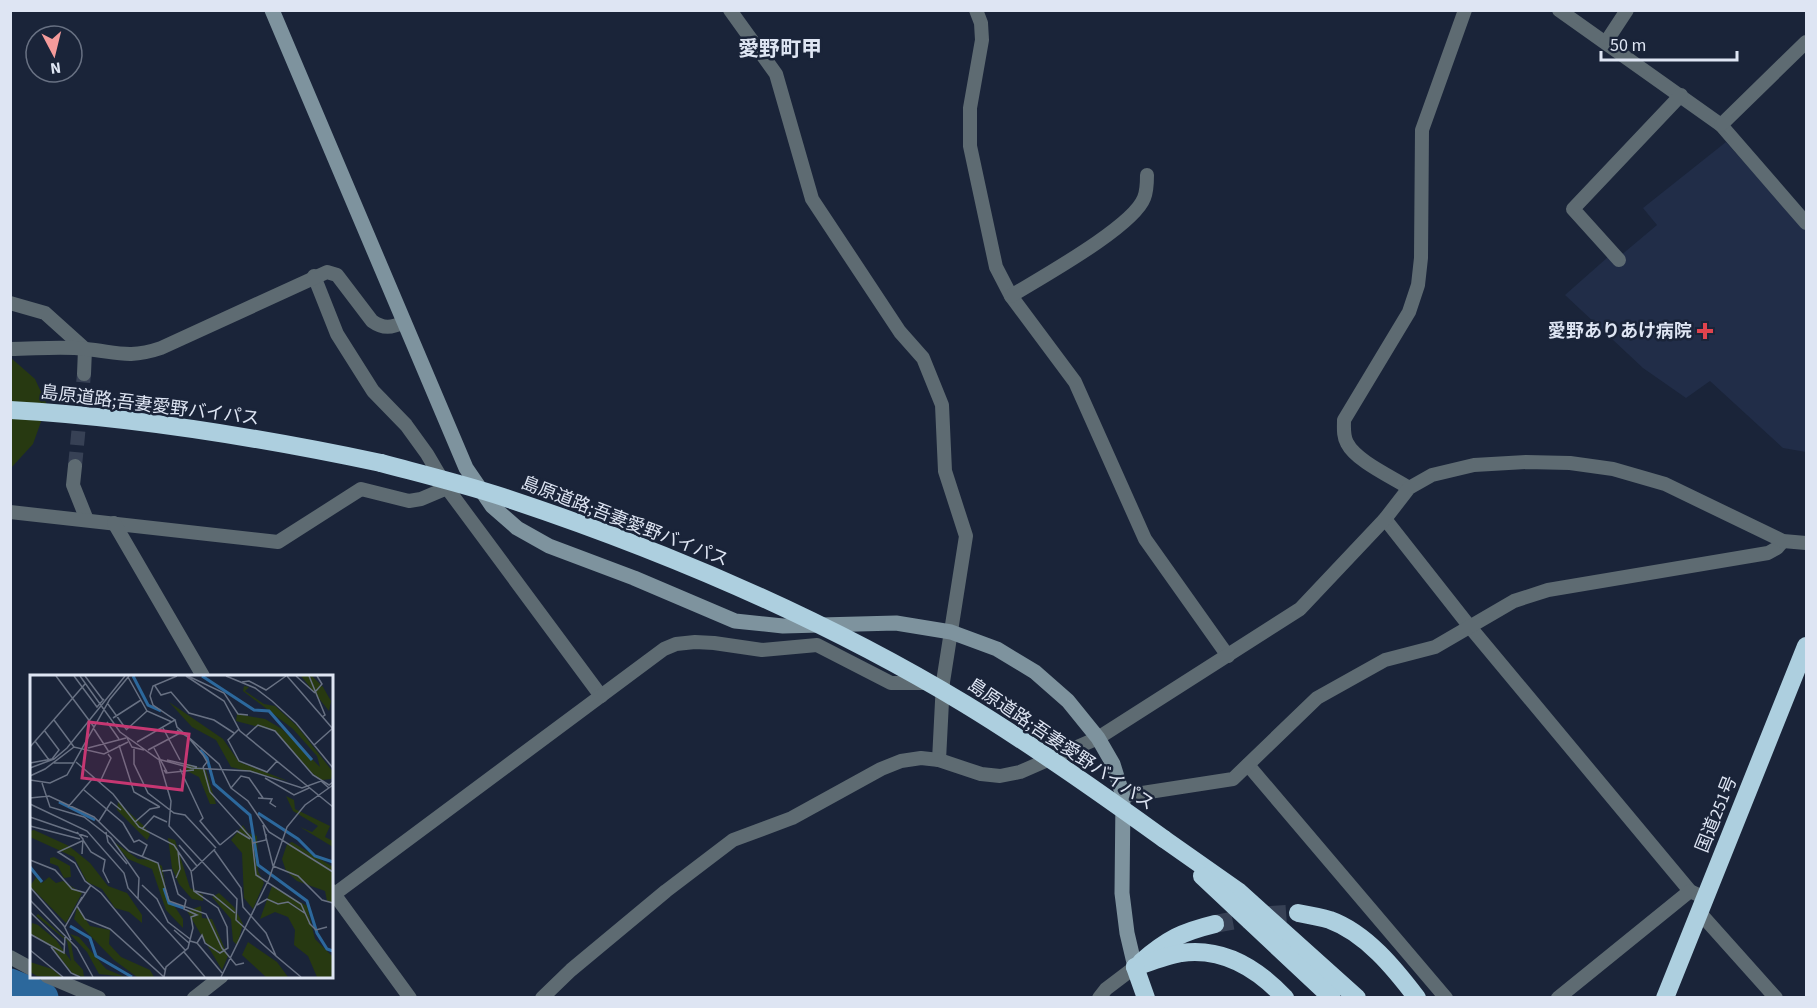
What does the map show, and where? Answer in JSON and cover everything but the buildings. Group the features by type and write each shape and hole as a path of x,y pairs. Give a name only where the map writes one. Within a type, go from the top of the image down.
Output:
{"highway":[{"name":"島原道路;吾妻愛野バイパス","path":"10,410 79,414 185,426 381,463 501,496 618,537 731,584 849,640 964,704 1071,773 1238,891 1288,945"},
{"name":"国道251号","path":"1665,998 1698,900 1806,646"},
{"path":"1298,913 1331,920 1355,933 1375,951 1417,998"},
{"path":"1136,967 1162,944 1187,931 1215,924"},
{"path":"1288,945 1332,998"},
{"path":"1288,945 1357,998"},
{"path":"1136,967 1179,953 1201,952 1224,955 1250,967 1285,998"},
{"path":"1136,967 1146,998"}],"street":[{"path":"272,10 466,468 492,506 517,528 549,546 634,578 735,621 783,626 896,623 951,632 997,648 1035,672 1068,701 1098,738 1113,764 1123,796 1122,892 1127,933 1136,967 1106,989 1099,998"},
{"path":"730,10 776,74 812,199 900,332 923,358 942,405 945,471 966,536 943,682 939,760"},
{"path":"976,10 981,23 982,40 970,108 970,146 996,267 1011,296 1075,382 1145,539 1228,656"},
{"path":"1409,488 1356,454 1347,444 1343,432 1344,420 1408,312 1419,285 1422,130 1465,10"},
{"path":"1559,10 1721,125 1806,223"},
{"path":"1606,42 1627,10"},
{"path":"1721,125 1806,42"},
{"path":"1619,260 1573,209 1681,95"},
{"path":"1011,296 1114,231 1136,212 1144,198 1147,175"},
{"path":"10,349 85,349 142,354 161,348 327,272 337,275 378,326 390,327 404,322"},
{"path":"314,276 338,334 374,391 406,425 428,454 447,488 601,696"},
{"path":"10,303 45,313 85,349"},
{"path":"84,374 85,349"},
{"path":"542,998 571,970 666,891 733,840 792,818 881,769 901,761 921,758 939,760 981,774 1000,776 1020,772 1098,738 1300,609 1384,519 1409,488 1432,475 1474,465 1526,462 1570,463 1613,469 1665,484 1783,541 1806,543"},
{"path":"75,466 74,485 87,520"},
{"path":"10,512 278,542 361,489 409,501 421,499 447,488"},
{"path":"1384,519 1470,627 1698,900 1776,998"},
{"path":"114,523 202,675"},
{"path":"1123,796 1233,779 1317,698 1385,660 1435,647 1514,601 1548,590 1768,553 1783,541"},
{"path":"333,893 664,649 676,644 695,642 762,650 818,645 891,683 943,682"},
{"path":"1248,765 1446,998"},
{"path":"333,895 410,998"},
{"path":"1558,998 1698,900"},
{"path":"10,957 30,968"},
{"path":"52,978 99,998"},
{"path":"194,998 219,978"}],"shaded area":[{"name":"愛野ありあけ病院","path":"1726,142 1806,231 1806,452 1783,448 1710,381 1686,398 1643,368 1565,295 1608,257 1613,262 1657,225 1643,208"}],"green space":[{"path":"11,358 35,379 47,405 33,444 11,468"}],"waterway":[{"path":"10,985 42,998"}],"tunnel":[{"path":"75,466 84,374"},
{"path":"1215,924 1257,916 1298,913"}],"place":[{"name":"愛野ありあけ病院","path":"1705,331"}],"district":[{"name":"愛野町甲","path":"780,49"}]}
